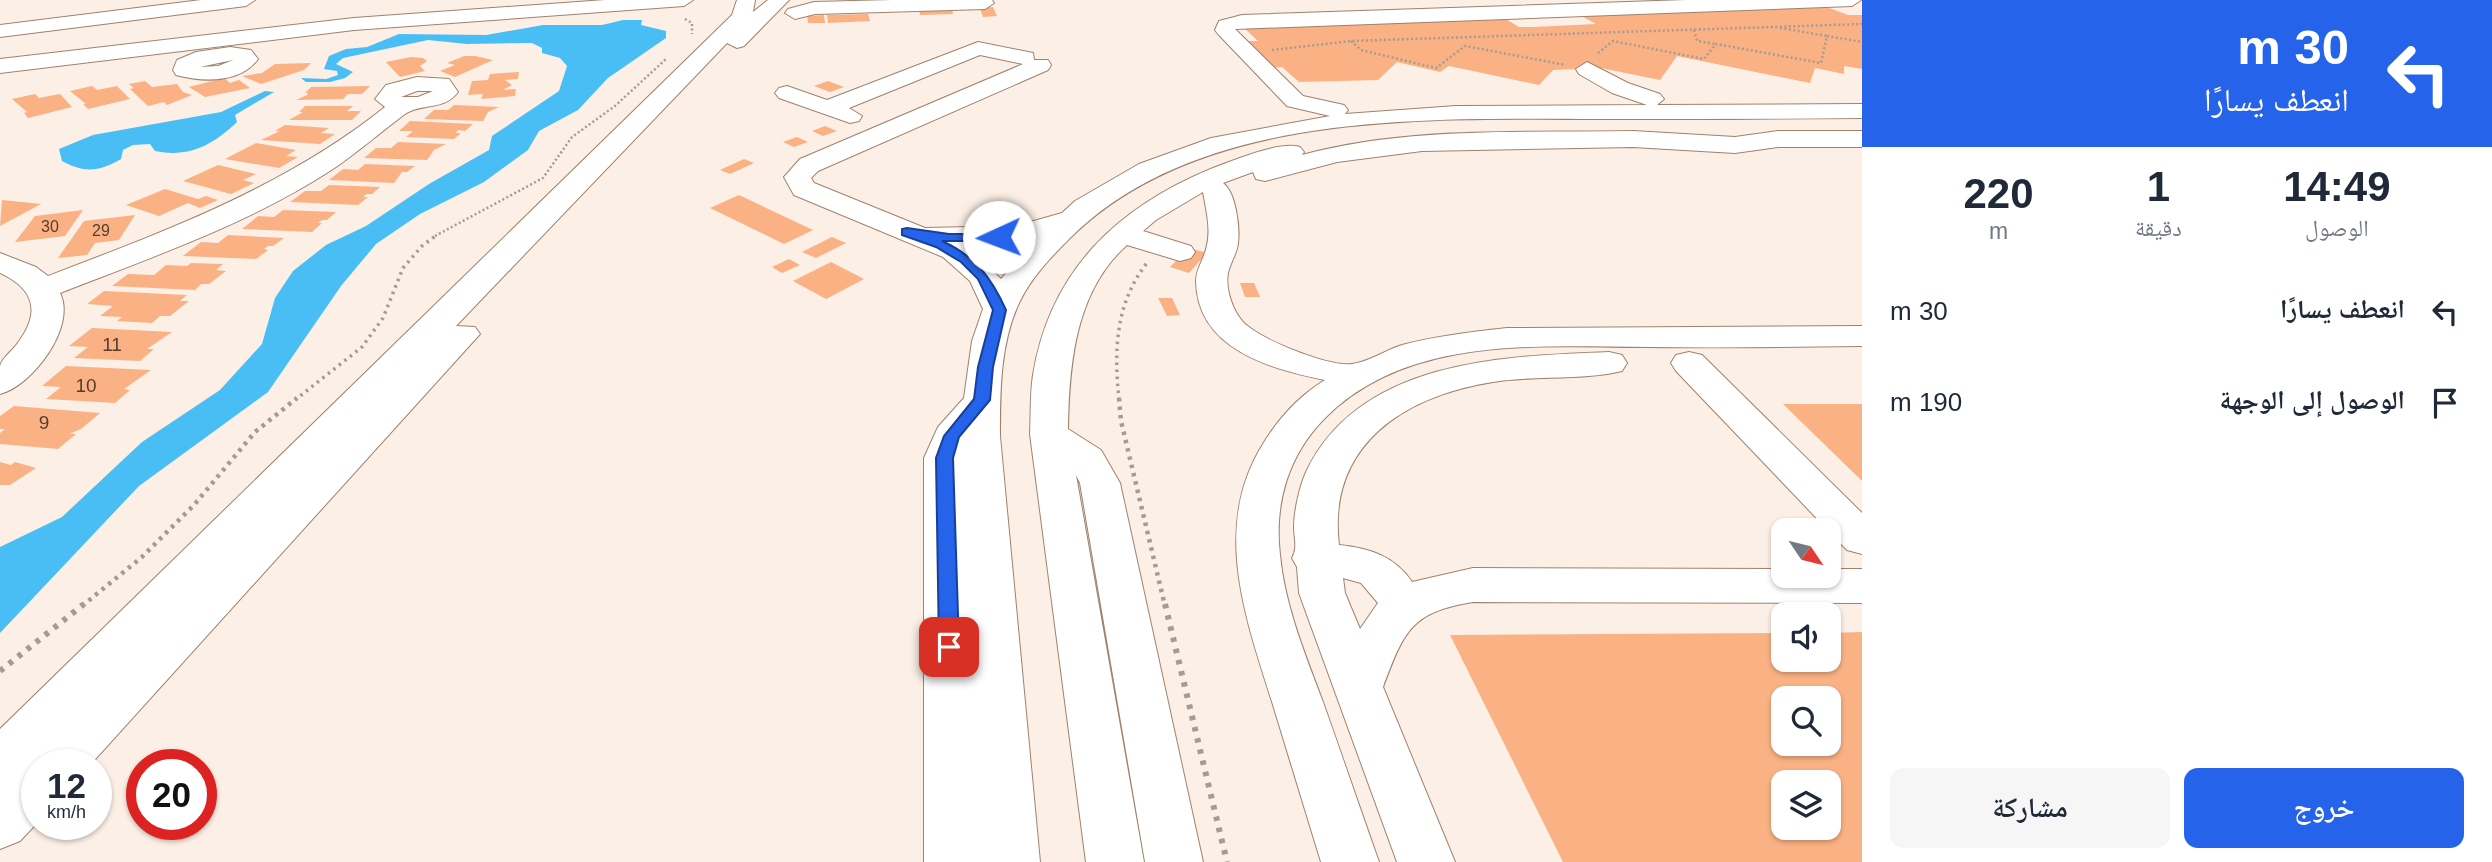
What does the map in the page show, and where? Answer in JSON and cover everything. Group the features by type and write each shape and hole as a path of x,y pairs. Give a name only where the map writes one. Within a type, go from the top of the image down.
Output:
{"street":[{"path":"0,31 246,0"},
{"path":"0,59 271,26 591,0"},
{"path":"1294,108 1225,30 1226,25 1242,21 1852,0"},
{"path":"0,764 719,39 758,4 808,8 892,3 965,9 985,3"},
{"path":"71,749 677,107 758,18 758,4"},
{"path":"0,66 354,24 681,8"},
{"path":"1511,12 1537,26"},
{"path":"827,108 875,77 906,76 982,48 1032,61 934,111 809,165 797,177 804,189 940,244 966,259 984,277 1000,310"},
{"path":"915,50 947,60"},
{"path":"1587,63 1622,94"},
{"path":"21,86 186,65"},
{"path":"875,77 934,111"},
{"path":"787,93 865,122"},
{"path":"1109,192 1110,175 1121,165 1206,133 1294,108 1336,110 1420,104 1598,103 1622,94 1714,103 1862,102"},
{"path":"45,288 180,235 278,190 348,150 403,104"},
{"path":"1011,862 981,436 982,400 987,357 1000,310 1031,261 1069,220 1109,192 1177,160 1249,137 1325,122 1427,113 1862,111"},
{"path":"1115,862 1049,434 1047,394 1059,326 1088,270 1121,234 1182,192 1243,166 1275,156 1388,136 1475,130 1862,128"},
{"path":"1206,133 1249,137"},
{"path":"1182,192 1216,190 1312,159 1422,143 1633,139 1735,145 1778,139 1862,139"},
{"path":"1216,190 1223,242 1213,268 1212,284 1232,332 1248,345 1270,355 1358,376"},
{"path":"907,232 949,238 999,237 1035,232 1069,220"},
{"path":"1121,234 1169,249"},
{"path":"0,262 15,267 45,288 48,316 30,352 0,383"},
{"path":"1350,862 1272,627 1258,559 1257,531 1266,479 1287,437 1318,402 1358,376 1430,350 1494,340 1862,336"},
{"path":"1426,862 1322,593 1314,558 1315,507 1331,462 1359,426 1398,398 1446,378 1502,367 1565,363 1862,363"},
{"path":"1689,363 1862,539"},
{"path":"953,862 944,458 952,436 982,400"},
{"path":"1049,434 1087,459 1100,483 1174,862"},
{"path":"1314,558 1359,564 1380,572 1390,581 1402,607"},
{"path":"1358,688 1385,625 1402,607 1420,596 1445,589 1473,585 1862,586"},
{"path":"0,822 21,800"}],"path":[{"path":"681,8 692,23 693,33 688,40"},
{"path":"1271,50 1351,41 1601,35 1862,24"},
{"path":"1769,27 1862,42"},
{"path":"1694,30 1697,41 1821,63 1827,36"},
{"path":"1601,35 1613,41 1704,59 1716,44"},
{"path":"1456,39 1465,46 1587,63 1613,41"},
{"path":"1351,41 1361,50 1436,68 1465,46"},
{"path":"0,671 142,557 194,505 255,432 362,347 383,318 402,268 422,246 449,226 517,194 543,178 572,137 615,106 640,80 669,57"},
{"path":"1169,249 1149,255 1154,256 1142,268 1124,304 1119,332 1117,387 1126,442 1227,862"}],"water":[{"path":"623,20 642,20 641,25 666,31 666,38 608,78 578,110 539,131 528,150 484,182 420,214 376,244 341,286 268,392 139,486 0,633 0,547 62,517 142,442 220,390 262,344 275,298 293,271 326,245 366,226 429,184 489,150 492,136 559,91 567,66 560,58 542,53 542,48 532,43 467,44 428,40 343,58 336,64 353,72 345,78 330,82 306,82 301,78 326,79 338,75 337,71 324,69 329,56 346,49 367,47 399,34 486,35 543,25 602,25"},
{"path":"265,91 274,92 235,115 237,122 200,148 167,153 155,151 150,144 133,145 123,150 121,159 98,169 77,168 62,161 59,149 93,135 221,112"}],"building":[{"path":"1819,4 1848,15 1862,15 1862,69 1844,66 1844,74 1815,68 1810,83 1677,56 1660,80 1601,68 1553,70 1539,85 1449,66 1440,72 1397,62 1378,80 1299,82 1282,67 1271,68 1241,41 1258,41 1242,26 1499,15 1519,27 1533,27 1596,24 1576,13"},
{"path":"993,7 997,16 983,17 980,8"},
{"path":"952,8 953,14 920,15 919,9"},
{"path":"868,14 870,21 828,23 827,15"},
{"path":"824,15 825,23 808,23 807,16"},
{"path":"464,56 493,60 455,77 440,71 455,65 447,63"},
{"path":"411,57 427,61 420,66 425,71 400,77 386,62"},
{"path":"311,63 304,70 261,84 242,76 262,73 275,64"},
{"path":"519,72 518,79 505,80 512,85 503,90 516,89 515,96 481,99 483,94 468,95 472,81 488,80 490,74"},
{"path":"224,78 230,83 239,80 250,88 205,97 189,87"},
{"path":"145,81 152,87 177,84 183,92 192,95 167,105 164,102 148,106 130,89 134,88 129,84"},
{"path":"828,81 844,87 830,92 814,86"},
{"path":"92,86 97,90 117,86 130,99 88,109 83,104 86,104 70,91"},
{"path":"370,86 362,94 348,94 343,99 296,100 307,95 308,93 305,93 311,87"},
{"path":"35,94 39,98 60,94 72,107 28,118 24,113 27,112 12,99"},
{"path":"454,105 499,107 488,112 483,121 424,119 434,110 448,110"},
{"path":"305,106 353,106 347,111 361,111 352,120 289,120 303,112 299,112"},
{"path":"410,121 473,124 465,131 458,130 456,133 461,133 454,139 406,137 413,131 399,131"},
{"path":"285,125 329,128 321,133 335,134 320,144 261,140 280,131 275,131"},
{"path":"825,126 837,131 823,136 812,131"},
{"path":"797,137 808,142 794,147 783,142"},
{"path":"398,142 446,144 434,150 427,160 364,158 376,148 391,148"},
{"path":"256,143 296,150 286,156 298,157 279,168 225,159"},
{"path":"744,159 754,163 730,174 720,170"},
{"path":"365,164 415,166 402,172 394,183 329,180 343,169 358,170"},
{"path":"218,165 256,174 243,180 254,183 231,194 183,181"},
{"path":"329,185 380,187 363,197 368,197 358,205 290,202 305,191 321,191"},
{"path":"165,189 198,199 206,196 218,200 200,208 188,203 159,216 126,205"},
{"path":"739,195 813,230 784,244 710,208"},
{"path":"2,200 41,204 0,226"},
{"path":"83,210 65,236 15,242 35,216"},
{"path":"283,210 336,212 327,220 318,223 322,223 312,232 242,229 258,216 274,217"},
{"path":"135,215 119,240 95,243 87,255 58,258 84,221"},
{"path":"228,235 284,238 264,249 268,250 256,259 183,256 201,242 218,243"},
{"path":"832,237 846,243 816,258 802,252"},
{"path":"1189,248 1207,253 1189,273 1170,267"},
{"path":"789,259 800,265 782,273 772,267"},
{"path":"831,262 864,279 826,299 793,281"},
{"path":"191,263 223,264 216,270 226,271 209,284 201,284 195,290 112,286 128,274 154,275 166,265 187,266"},
{"path":"1240,283 1254,283 1260,297 1245,297"},
{"path":"104,291 187,295 180,301 189,301 170,316 160,316 152,323 117,321 122,317 100,316 113,306 87,304"},
{"path":"1158,298 1172,298 1180,315 1167,316"},
{"path":"92,328 172,332 147,349 154,349 140,361 74,358 88,347 69,346"},
{"path":"66,366 151,370 124,389 130,390 115,403 46,399 61,387 42,386"},
{"path":"1783,404 1862,404 1862,481"},
{"path":"14,406 100,413 81,429 69,434 76,434 58,449 0,444 0,433 5,429 0,429 0,416"},
{"path":"0,462 11,465 15,462 36,468 10,485 0,485"},
{"path":"1862,632 1862,862 1563,862 1450,635 1771,633 1771,672 1841,672 1841,633"}],"route":[{"path":"949,647 944,458 952,436 982,400 991,337 1000,310 984,277 966,259 940,244 907,232 949,238 999,237"}]}
